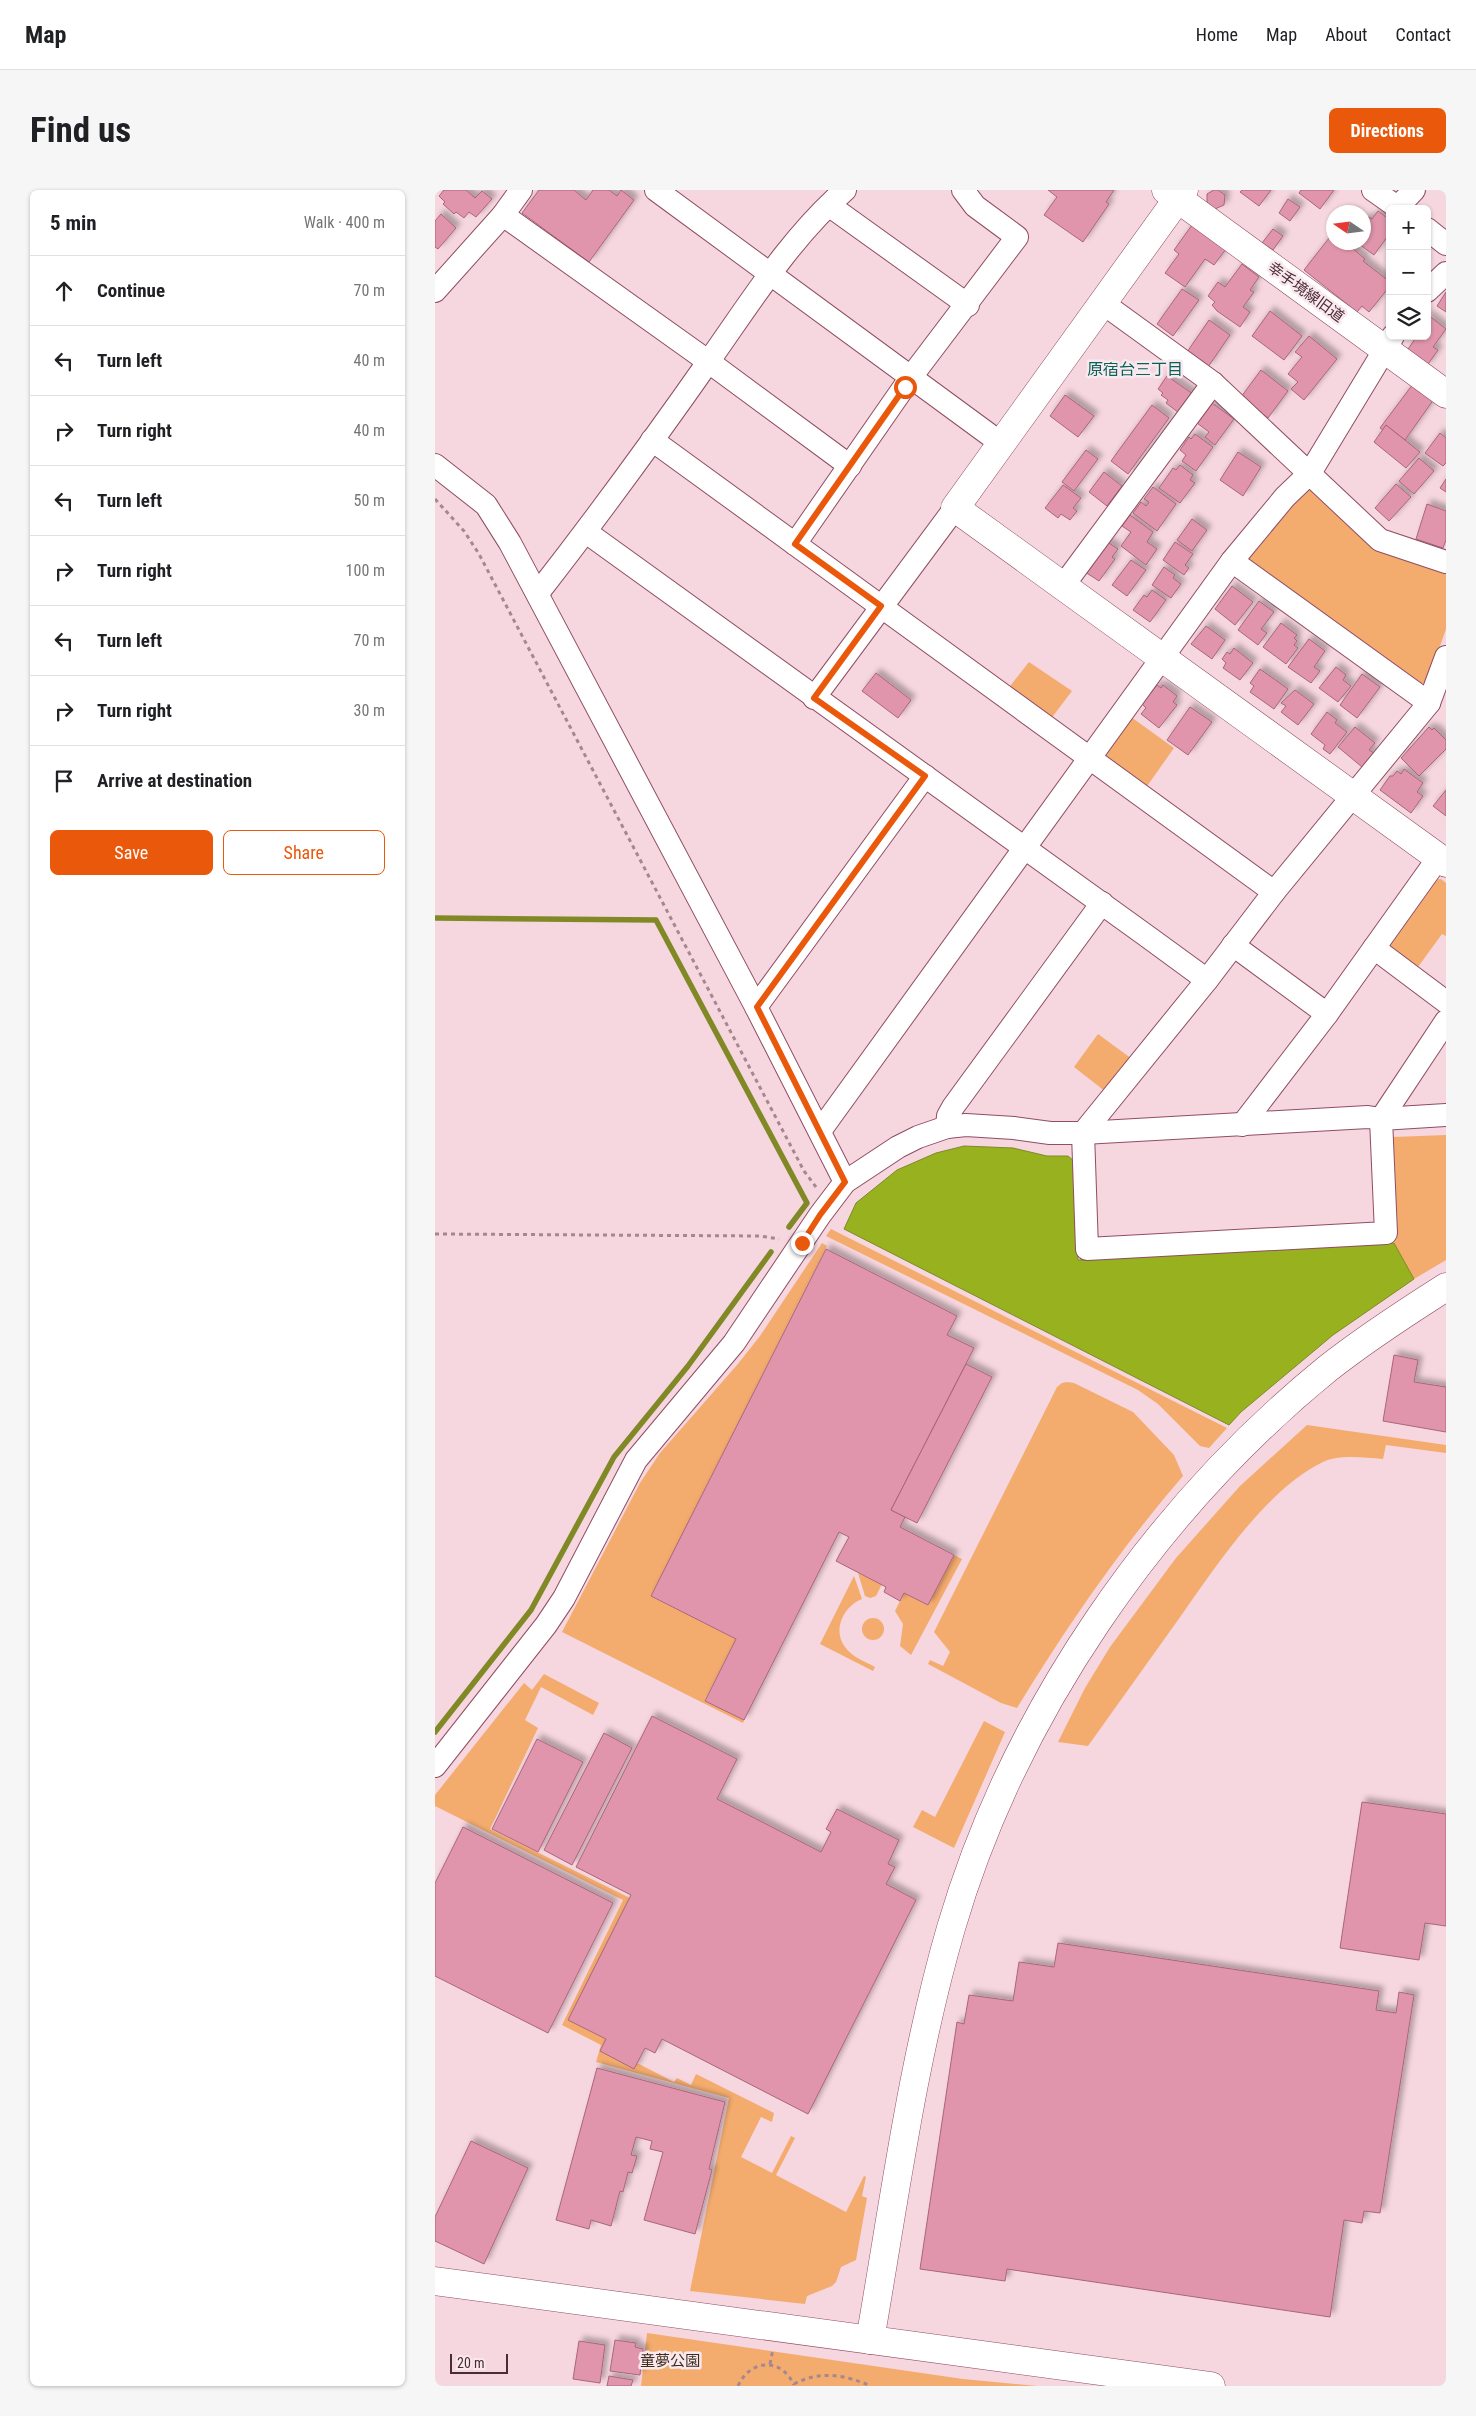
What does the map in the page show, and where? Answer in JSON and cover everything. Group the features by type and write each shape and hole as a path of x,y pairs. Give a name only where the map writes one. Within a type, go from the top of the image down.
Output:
{"street":[{"path":"435,291 503,215 521,190"},
{"path":"656,190 1002,444"},
{"path":"795,544 911,377 968,305 1017,237 975,206 963,190"},
{"path":"1373,190 1395,205"},
{"path":"1402,205 1414,190"},
{"path":"814,698 1103,304 1176,193"},
{"name":"幸手境線旧道","path":"1176,193 1388,342 1446,394"},
{"path":"538,593 586,532 771,274 807,228 837,198 968,305"},
{"path":"503,215 709,362 850,466"},
{"path":"1431,233 1446,244"},
{"path":"1431,287 1446,273"},
{"path":"1103,304 1213,383 1380,540 1446,562"},
{"path":"820,1131 1231,561 1285,497 1310,473 1388,342"},
{"path":"1063,586 1213,383"},
{"path":"651,440 1274,892"},
{"path":"435,465 486,505 538,593 757,1007 845,1182"},
{"path":"955,508 1442,860 1242,1125"},
{"path":"586,532 814,698 1026,847 1207,980"},
{"path":"1231,561 1429,703"},
{"path":"1446,657 1429,703 1274,892 1207,980 1083,1133 1087,1249 1386,1233 1381,1119 1446,1020"},
{"path":"757,1007 925,776"},
{"path":"947,1127 948,1116 953,1108 1102,903"},
{"path":"1233,945 1327,1014"},
{"path":"1374,948 1446,1002"},
{"path":"435,1766 546,1625 564,1598 636,1460 734,1343 845,1182 898,1147 918,1137 947,1127 976,1126 1014,1128 1050,1133 1083,1133 1367,1117 1381,1119 1446,1115"},
{"path":"870,2340 921,2053 951,1928 978,1850 1038,1718 1127,1579 1170,1526 1225,1465 1289,1403 1328,1369 1381,1330 1446,1287"},
{"path":"435,2281 1211,2386"}],"path":[{"path":"435,499 464,530 479,554 805,1171 814,1185 831,1201"},
{"path":"435,1234 759,1236 802,1243"},
{"path":"770,2364 773,2348"},
{"path":"738,2386 748,2370 754,2366 770,2364 783,2372 794,2385 805,2379 825,2374 841,2376 871,2386"}],"green space":[{"path":"1314,488 1446,572 1446,629 1427,683 1410,683 1249,569 1249,550 1301,489"},
{"path":"1029,662 1072,691 1050,720 1007,690"},
{"path":"1131,717 1174,748 1145,789 1107,761 1105,752"},
{"path":"1441,879 1446,883 1446,936 1442,934 1415,971 1386,950 1430,880"},
{"path":"1098,1034 1132,1059 1106,1092 1074,1067"},
{"path":"1446,1135 1446,1260 1414,1279 1394,1243 1389,1143 1393,1137"},
{"path":"831,1229 1227,1428 1209,1448 1200,1446 1158,1404 1138,1390 826,1236"},
{"path":"822,1243 827,1246 651,1596 736,1639 705,1700 744,1720 743,1723 562,1632 640,1483 660,1453 760,1336"},
{"path":"1067,1382 1074,1383 1133,1412 1174,1455 1183,1476 1095,1589 1055,1647 1017,1708 1001,1703 928,1664 930,1660 943,1666 950,1652 934,1632 1057,1387"},
{"path":"1307,1425 1446,1445 1446,1453 1386,1445 1383,1459 1337,1458 1323,1462 1302,1474 1281,1491 1243,1532 1088,1746 1058,1742 1085,1688 1110,1647 1176,1558 1240,1486"},
{"path":"954,1555 962,1559 911,1655 900,1646 903,1624 895,1611 904,1593 928,1605"},
{"path":"858,1573 882,1584 876,1596 870,1598 865,1596"},
{"path":"854,1576 862,1599 845,1613 840,1626 841,1640 851,1654 875,1667 873,1671 820,1644"},
{"path":"873,1618 881,1621 884,1629 881,1637 873,1640 865,1637 862,1629 865,1621"},
{"path":"544,1674 599,1703 593,1715 541,1687 525,1720 538,1728 490,1829 630,1898 568,2020 606,2039 634,2068 637,2063 674,2082 677,2078 691,2085 696,2074 774,2113 772,2122 761,2117 741,2157 772,2173 791,2136 795,2138 776,2175 846,2212 864,2176 866,2177 862,2196 867,2198 856,2260 841,2267 836,2282 832,2286 807,2296 805,2304 690,2291 729,2098 596,2062 601,2045 562,2025 623,1900 435,1806 435,1795 524,1683 532,1690"},
{"path":"984,1721 1005,1732 954,1848 913,1827 922,1810 935,1817"},
{"name":"童夢公園","path":"647,2333 963,2379 1037,2386 641,2386"}],"shaded area":[{"path":"964,1146 1013,1148 1047,1156 1068,1156 1074,1161 1078,1260 1394,1243 1414,1279 1333,1335 1241,1412 1229,1425 844,1229 856,1203 897,1170 936,1153"}],"building":[{"path":"444,190 466,190 475,198 482,191 492,199 476,217 469,212 464,218 456,212 454,214 443,204 445,202 439,196"},
{"path":"539,190 574,190 586,200 593,190 609,190 617,196 621,190 634,200 589,262 522,213"},
{"path":"1048,190 1114,190 1106,202 1109,204 1083,242 1044,215 1057,197"},
{"path":"1218,190 1225,195 1224,205 1215,209 1207,204 1207,194"},
{"path":"1242,190 1271,190 1259,206 1240,192"},
{"path":"1301,190 1334,190 1320,209 1299,193"},
{"path":"1288,199 1300,207 1290,221 1279,213"},
{"path":"1378,211 1386,217 1386,238 1374,255 1367,250 1371,250 1372,219"},
{"path":"441,214 456,228 438,249 435,247 435,221"},
{"path":"1192,225 1226,249 1214,265 1205,259 1185,287 1165,273 1179,254 1174,250"},
{"path":"1273,229 1283,236 1273,250 1262,243"},
{"path":"1326,242 1326,250 1354,250 1365,259 1363,261 1386,279 1386,291 1369,312 1362,306 1357,312 1304,270"},
{"path":"1242,264 1259,277 1250,290 1254,292 1243,307 1250,312 1240,327 1217,311 1212,305 1215,302 1208,296 1218,282 1225,287"},
{"path":"1182,289 1199,300 1173,336 1157,324"},
{"path":"1446,292 1446,312 1437,306"},
{"path":"1270,311 1302,336 1284,360 1252,336"},
{"path":"1431,317 1446,329 1433,347 1438,350 1426,367 1406,352 1414,340 1431,340"},
{"path":"1209,320 1230,335 1208,367 1187,352"},
{"path":"1309,336 1337,359 1304,400 1291,389 1298,382 1288,374 1302,357 1295,352"},
{"path":"1261,370 1288,391 1268,418 1241,397"},
{"path":"1167,376 1193,394 1179,413 1166,403 1168,400 1161,395 1163,393 1158,389"},
{"path":"1413,384 1434,399 1405,440 1386,425 1383,430 1380,428"},
{"path":"1065,395 1094,416 1078,437 1050,416"},
{"path":"1212,403 1234,419 1215,445 1205,437 1209,432 1197,423"},
{"path":"1152,405 1169,418 1128,474 1111,461"},
{"path":"1386,425 1420,452 1406,468 1374,442"},
{"path":"1440,433 1446,438 1446,463 1443,466 1425,453"},
{"path":"1195,434 1213,447 1196,471 1182,461 1186,455 1180,450 1189,437 1191,439"},
{"path":"1086,450 1098,459 1074,491 1062,482"},
{"path":"1238,452 1261,467 1243,496 1220,480"},
{"path":"1419,458 1434,471 1414,494 1399,481"},
{"path":"1180,465 1193,475 1190,480 1195,483 1180,503 1159,488 1173,468 1176,470"},
{"path":"1104,472 1122,486 1107,506 1089,492"},
{"path":"1446,479 1446,492 1440,488"},
{"path":"1396,484 1411,497 1389,521 1375,508"},
{"path":"1063,485 1081,498 1073,508 1077,511 1070,520 1061,514 1058,518 1045,508"},
{"path":"1153,487 1176,504 1157,531 1133,513 1141,502 1146,506 1149,502 1144,499"},
{"path":"1427,504 1446,511 1446,540 1443,548 1416,539"},
{"path":"1130,515 1153,532 1147,542 1157,549 1146,565 1121,546 1131,532 1122,526"},
{"path":"1192,519 1207,530 1192,551 1177,540"},
{"path":"1106,541 1118,549 1112,557 1115,559 1099,581 1085,572"},
{"path":"1175,542 1193,554 1185,565 1189,568 1184,575 1163,560"},
{"path":"1131,560 1146,570 1127,596 1112,585"},
{"path":"1164,567 1175,575 1173,578 1181,584 1171,598 1152,585"},
{"path":"1232,586 1253,602 1235,625 1215,609"},
{"path":"1152,590 1166,600 1150,622 1133,610 1144,595 1147,597"},
{"path":"1259,601 1274,612 1261,629 1267,633 1258,645 1238,630"},
{"path":"1281,623 1297,635 1294,638 1297,641 1294,645 1298,648 1286,664 1263,647"},
{"path":"1206,626 1225,640 1212,659 1191,644"},
{"path":"1309,639 1325,651 1314,667 1320,671 1311,683 1288,667"},
{"path":"1234,648 1253,663 1240,680 1223,668 1226,663 1222,659 1227,652 1230,654"},
{"path":"1336,667 1346,675 1343,680 1351,686 1338,702 1319,688"},
{"path":"1260,669 1288,689 1274,709 1250,692 1254,686 1250,683"},
{"path":"876,673 911,700 898,718 862,691"},
{"path":"1362,674 1380,687 1357,718 1340,705"},
{"path":"1157,685 1161,688 1163,685 1177,696 1173,702 1177,705 1159,728 1141,714 1146,708 1142,704"},
{"path":"1295,690 1314,704 1298,725 1281,712 1286,706 1281,703"},
{"path":"1190,707 1212,722 1188,755 1167,740"},
{"path":"1327,712 1337,720 1335,723 1347,732 1330,754 1323,749 1325,745 1311,734"},
{"path":"1355,727 1375,743 1369,750 1374,753 1362,767 1338,747"},
{"path":"1429,727 1432,730 1434,728 1446,740 1446,749 1419,776 1401,758"},
{"path":"1404,769 1423,783 1417,792 1423,796 1411,813 1380,790 1390,776 1393,776 1397,771 1401,774"},
{"path":"1446,790 1446,816 1433,806"},
{"path":"826,1249 957,1316 947,1335 974,1348 891,1510 905,1517 900,1527 954,1555 928,1605 904,1593 900,1601 884,1592 886,1587 836,1561 849,1537 839,1532 744,1720 705,1701 736,1639 651,1596"},
{"path":"1394,1355 1418,1360 1414,1382 1446,1387 1446,1432 1383,1421"},
{"path":"966,1364 992,1377 917,1523 891,1510"},
{"path":"652,1716 737,1759 717,1799 821,1852 831,1832 826,1829 837,1809 899,1840 888,1864 895,1867 886,1884 916,1900 808,2114 662,2039 655,2053 645,2048 634,2069 600,2051 606,2039 568,2020 631,1895 576,1867"},
{"path":"604,1733 632,1748 572,1865 544,1850"},
{"path":"537,1739 583,1762 538,1852 492,1829"},
{"path":"1362,1802 1446,1814 1446,1926 1425,1923 1419,1960 1340,1948"},
{"path":"463,1827 613,1903 548,2033 435,1976 435,1883"},
{"path":"1058,1943 1379,1991 1376,2010 1396,2013 1399,1992 1414,1995 1380,2213 1364,2211 1362,2223 1344,2220 1330,2317 1007,2269 1005,2281 920,2269 957,2022 964,2024 969,1995 1013,2001 1019,1962 1054,1967"},
{"path":"597,2068 725,2102 709,2169 712,2170 695,2234 644,2220 663,2152 650,2149 652,2141 636,2137 631,2155 637,2156 632,2173 628,2172 623,2192 620,2191 611,2226 591,2220 589,2229 556,2220"},
{"path":"471,2141 528,2168 484,2264 435,2241 435,2217"},
{"path":"615,2340 636,2343 635,2347 643,2349 640,2375 610,2371"},
{"path":"579,2341 605,2345 600,2383 573,2379"},
{"path":"609,2376 633,2380 631,2386 607,2386"}],"waterway":[{"path":"435,918 656,920 807,1203 789,1227"},
{"path":"435,1732 531,1610 614,1457 688,1366 771,1252"}],"district":[{"name":"原宿台三丁目","path":"1135,369"}],"route":[{"path":"802,1243 845,1182 757,1007 925,776 814,698 881,606 795,544 905,387"}]}
